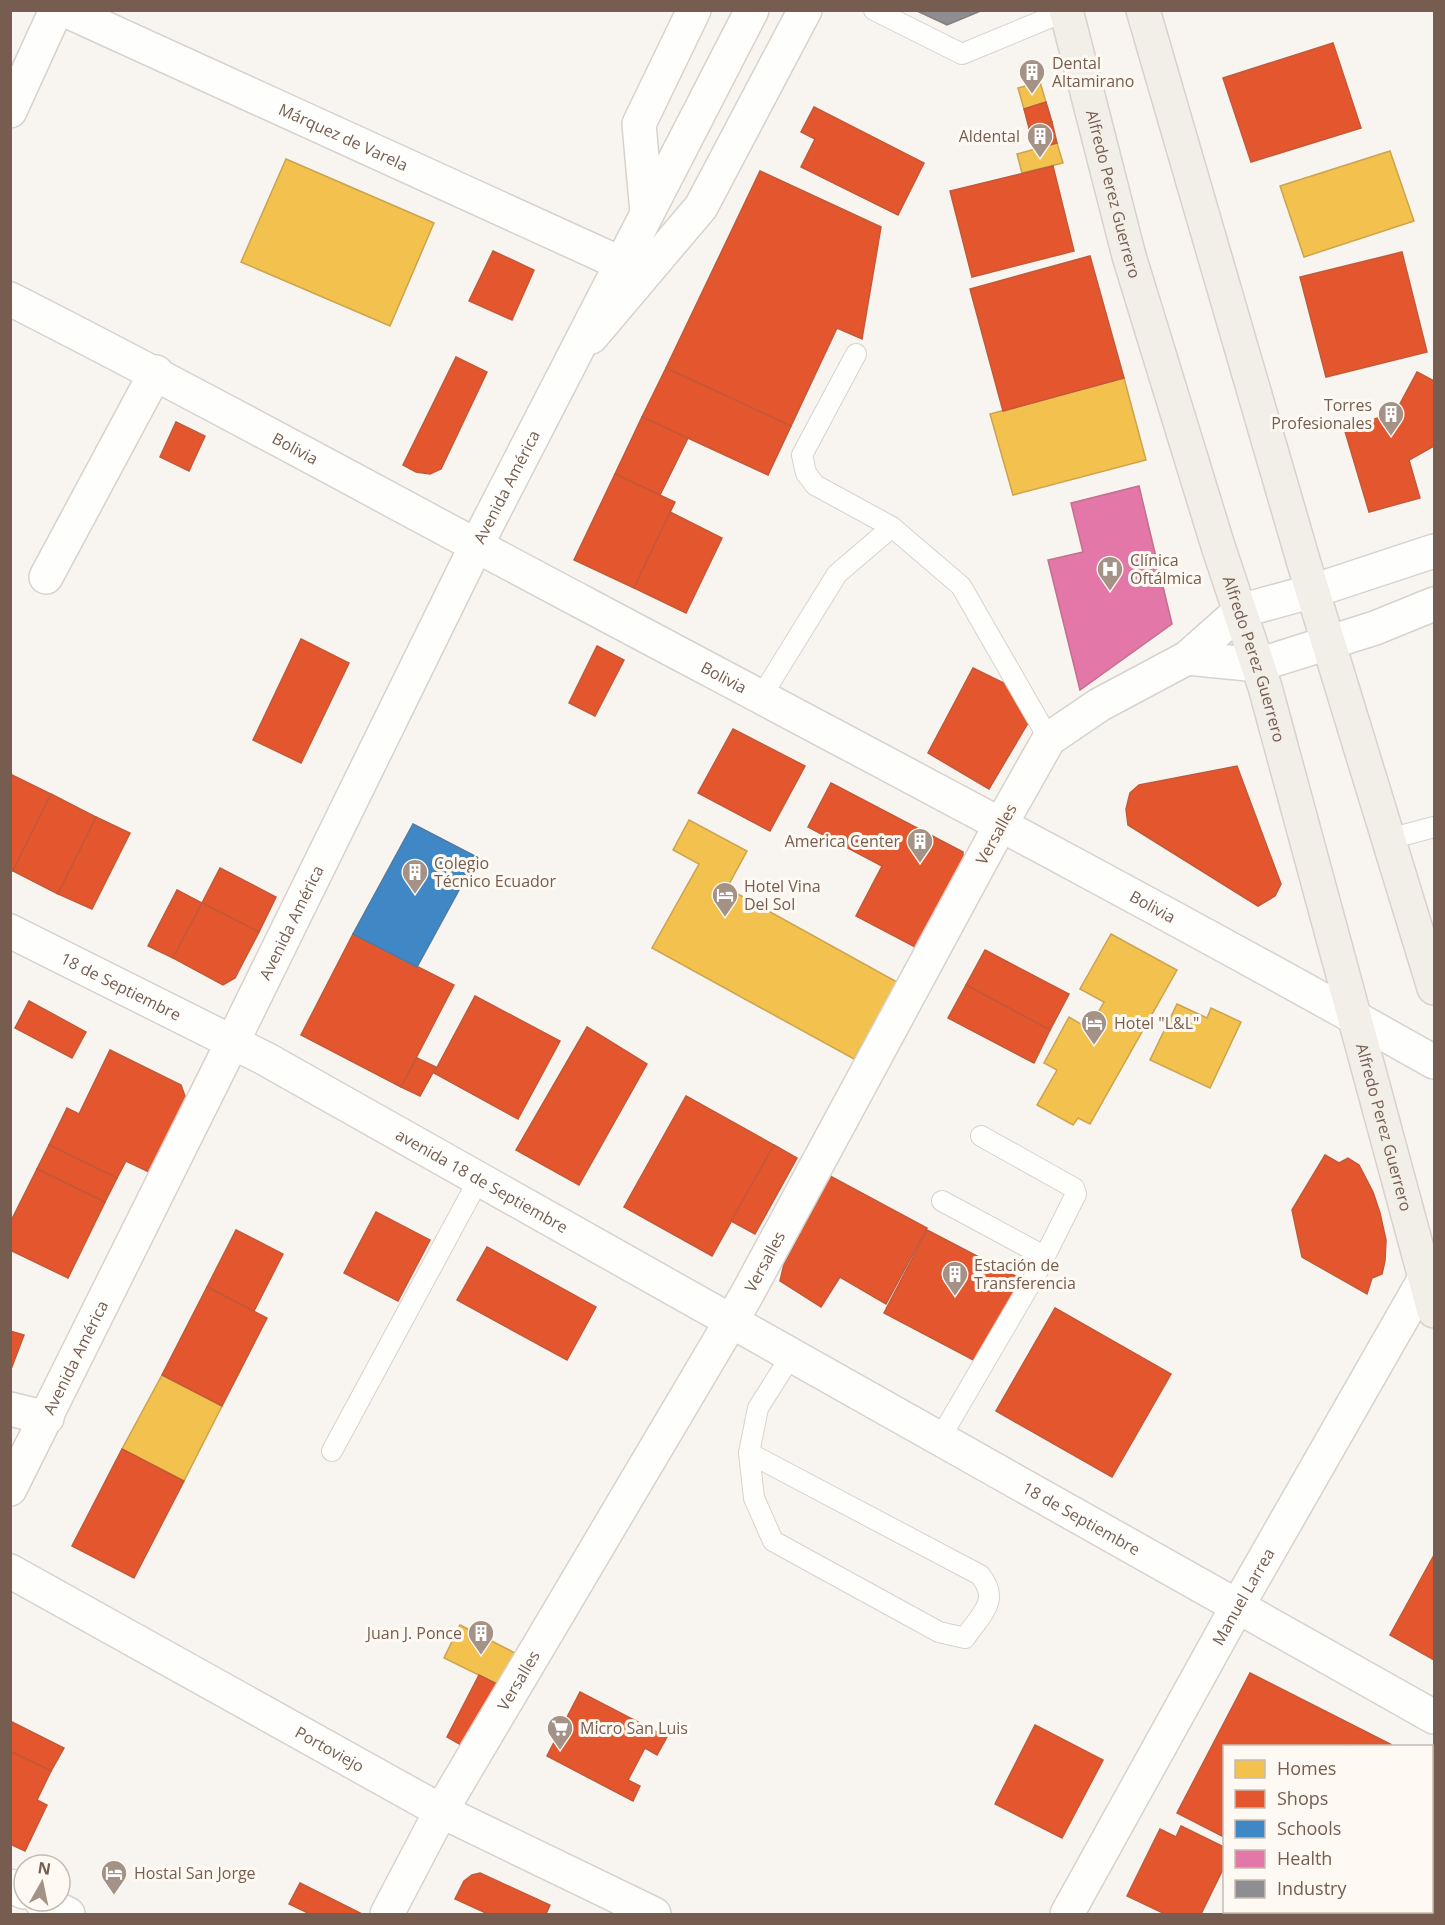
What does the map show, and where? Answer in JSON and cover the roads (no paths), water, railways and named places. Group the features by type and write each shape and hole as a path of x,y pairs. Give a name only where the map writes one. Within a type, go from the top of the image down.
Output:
{"main road":[{"name":"Alfredo Perez Guerrero","path":"1066,10 1129,256 1258,665 1356,1017 1434,1311"},
{"path":"1143,10 1313,591 1434,988"}],"street":[{"path":"10,111 56,10"},
{"name":"Márquez de Varela","path":"65,10 622,264"},
{"path":"647,213 639,124 694,10"},
{"name":"Avenida América","path":"11,1486 47,1418 476,546 752,10"},
{"name":"Avenida América","path":"574,357 701,207 805,10"},
{"name":"Bolivia","path":"10,299 156,372 476,546 1001,824 1356,1017 1434,1062"},
{"path":"46,577 156,372"},
{"name":"Versalles","path":"387,1914 441,1811 729,1321 746,1296 1049,738 1099,705 1187,658 1240,611 1313,591 1434,551"},
{"path":"1187,658 1258,665 1330,642 1434,604"},
{"name":"18 de Septiembre","path":"10,931 233,1041"},
{"name":"avenida 18 de Septiembre","path":"233,1041 729,1321"},
{"name":"Manuel Larrea","path":"1067,1914 1237,1607 1424,1280"},
{"name":"18 de Septiembre","path":"729,1321 1434,1717"},
{"path":"10,1409 47,1418"},
{"name":"Portoviejo","path":"10,1571 441,1811 654,1914"}],"lane":[{"path":"874,10 963,54 1066,10"},
{"path":"856,354 802,455 806,473 815,485 892,527 961,586 1049,738"},
{"path":"760,697 837,574 892,527"},
{"path":"1389,839 1434,827"},
{"path":"939,1440 1075,1198 1074,1188 981,1136"},
{"path":"332,1451 479,1179"},
{"path":"942,1202 1044,1256"},
{"path":"749,1453 980,1575 990,1587 990,1600 965,1638 939,1632 773,1541 754,1498 749,1453 758,1408 791,1356"}],"place":[{"name":"Dental Altamirano","path":"1032,95"},
{"name":"Aldental","path":"1040,159"},
{"name":"Torres Profesionales","path":"1391,437"},
{"name":"Clínica Oftálmica","path":"1110,592"},
{"name":"America Center","path":"920,864"},
{"name":"Colegio Técnico Ecuador","path":"415,895"},
{"name":"Hotel Vina Del Sol","path":"725,918"},
{"name":"Hotel \"L&L\"","path":"1094,1046"},
{"name":"Estación de Transferencia","path":"955,1297"},
{"name":"Juan J. Ponce","path":"481,1656"},
{"name":"Micro San Luis","path":"560,1751"},
{"name":"Hostal San Jorge","path":"114,1896"}]}
